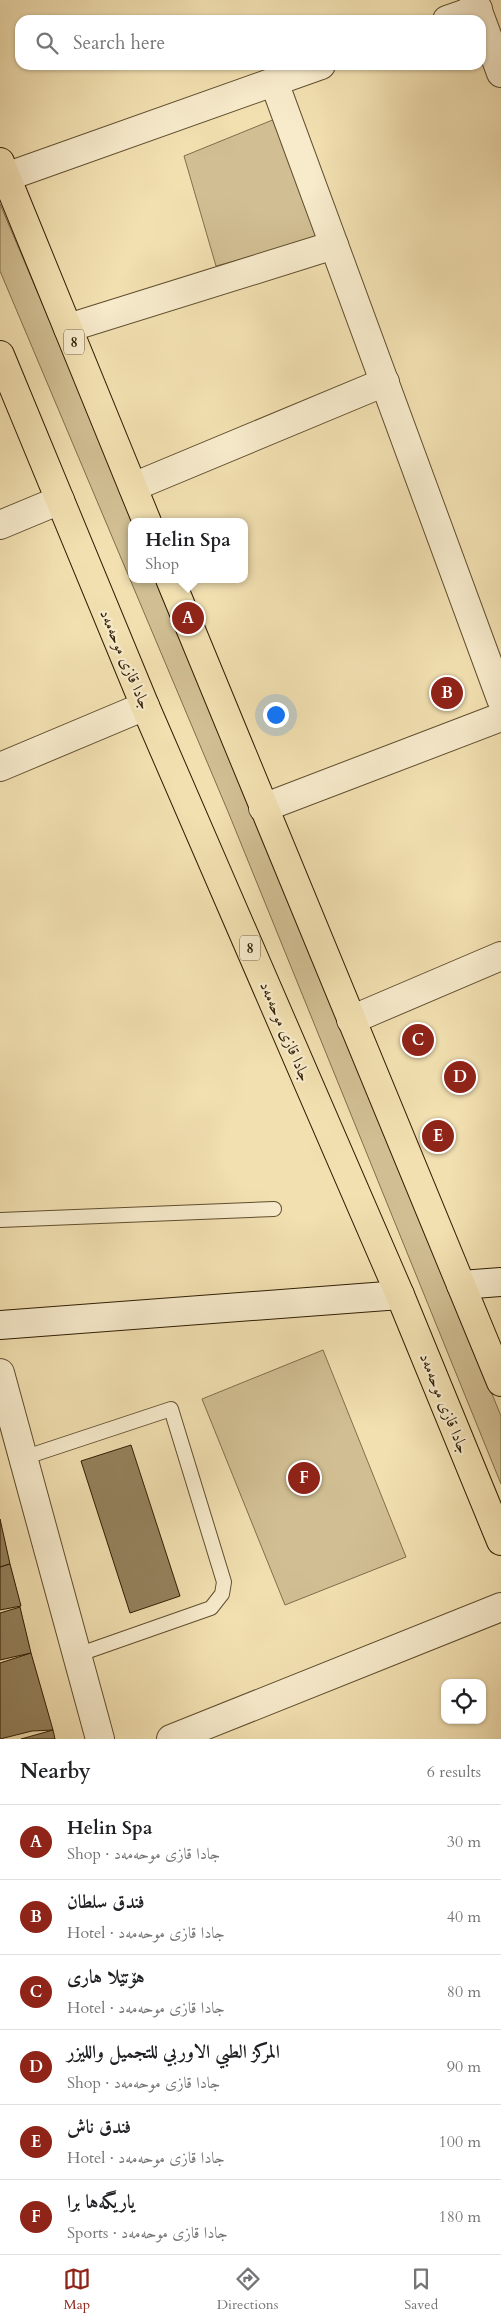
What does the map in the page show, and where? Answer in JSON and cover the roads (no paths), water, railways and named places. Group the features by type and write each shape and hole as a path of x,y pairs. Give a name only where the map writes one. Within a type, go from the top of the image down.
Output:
{"main road":[{"name":"8","path":"3,170 145,518"},
{"name":"جادا قازی موحەمەد","path":"0,355 145,706 400,1295 501,1541"},
{"path":"172,583 501,1382"}],"street":[{"path":"456,15 476,4"},
{"path":"486,32 501,73"},
{"path":"3,170 307,70"},
{"path":"274,82 501,699"},
{"path":"68,328 334,245"},
{"path":"133,488 385,382"},
{"path":"0,525 60,500"},
{"path":"0,767 145,706"},
{"path":"263,808 501,717"},
{"path":"351,1020 501,956"},
{"path":"461,1285 501,1282"},
{"path":"0,1325 400,1295"},
{"path":"0,1373 100,1739"},
{"path":"171,1739 501,1607"}],"lane":[{"path":"0,1220 274,1209"},
{"path":"23,1458 171,1409 224,1582 222,1594 211,1608 77,1655"}],"place":[{"name":"Helin Spa","path":"188,618"},
{"name":"فندق سلطان","path":"447,693"},
{"name":"هۆتێلا هاری","path":"418,1040"},
{"name":"المركز الطبي الاوربي للتجميل والليزر","path":"460,1077"},
{"name":"فندق ناش","path":"438,1136"},
{"name":"یاریگەها برا","path":"304,1478"}]}
